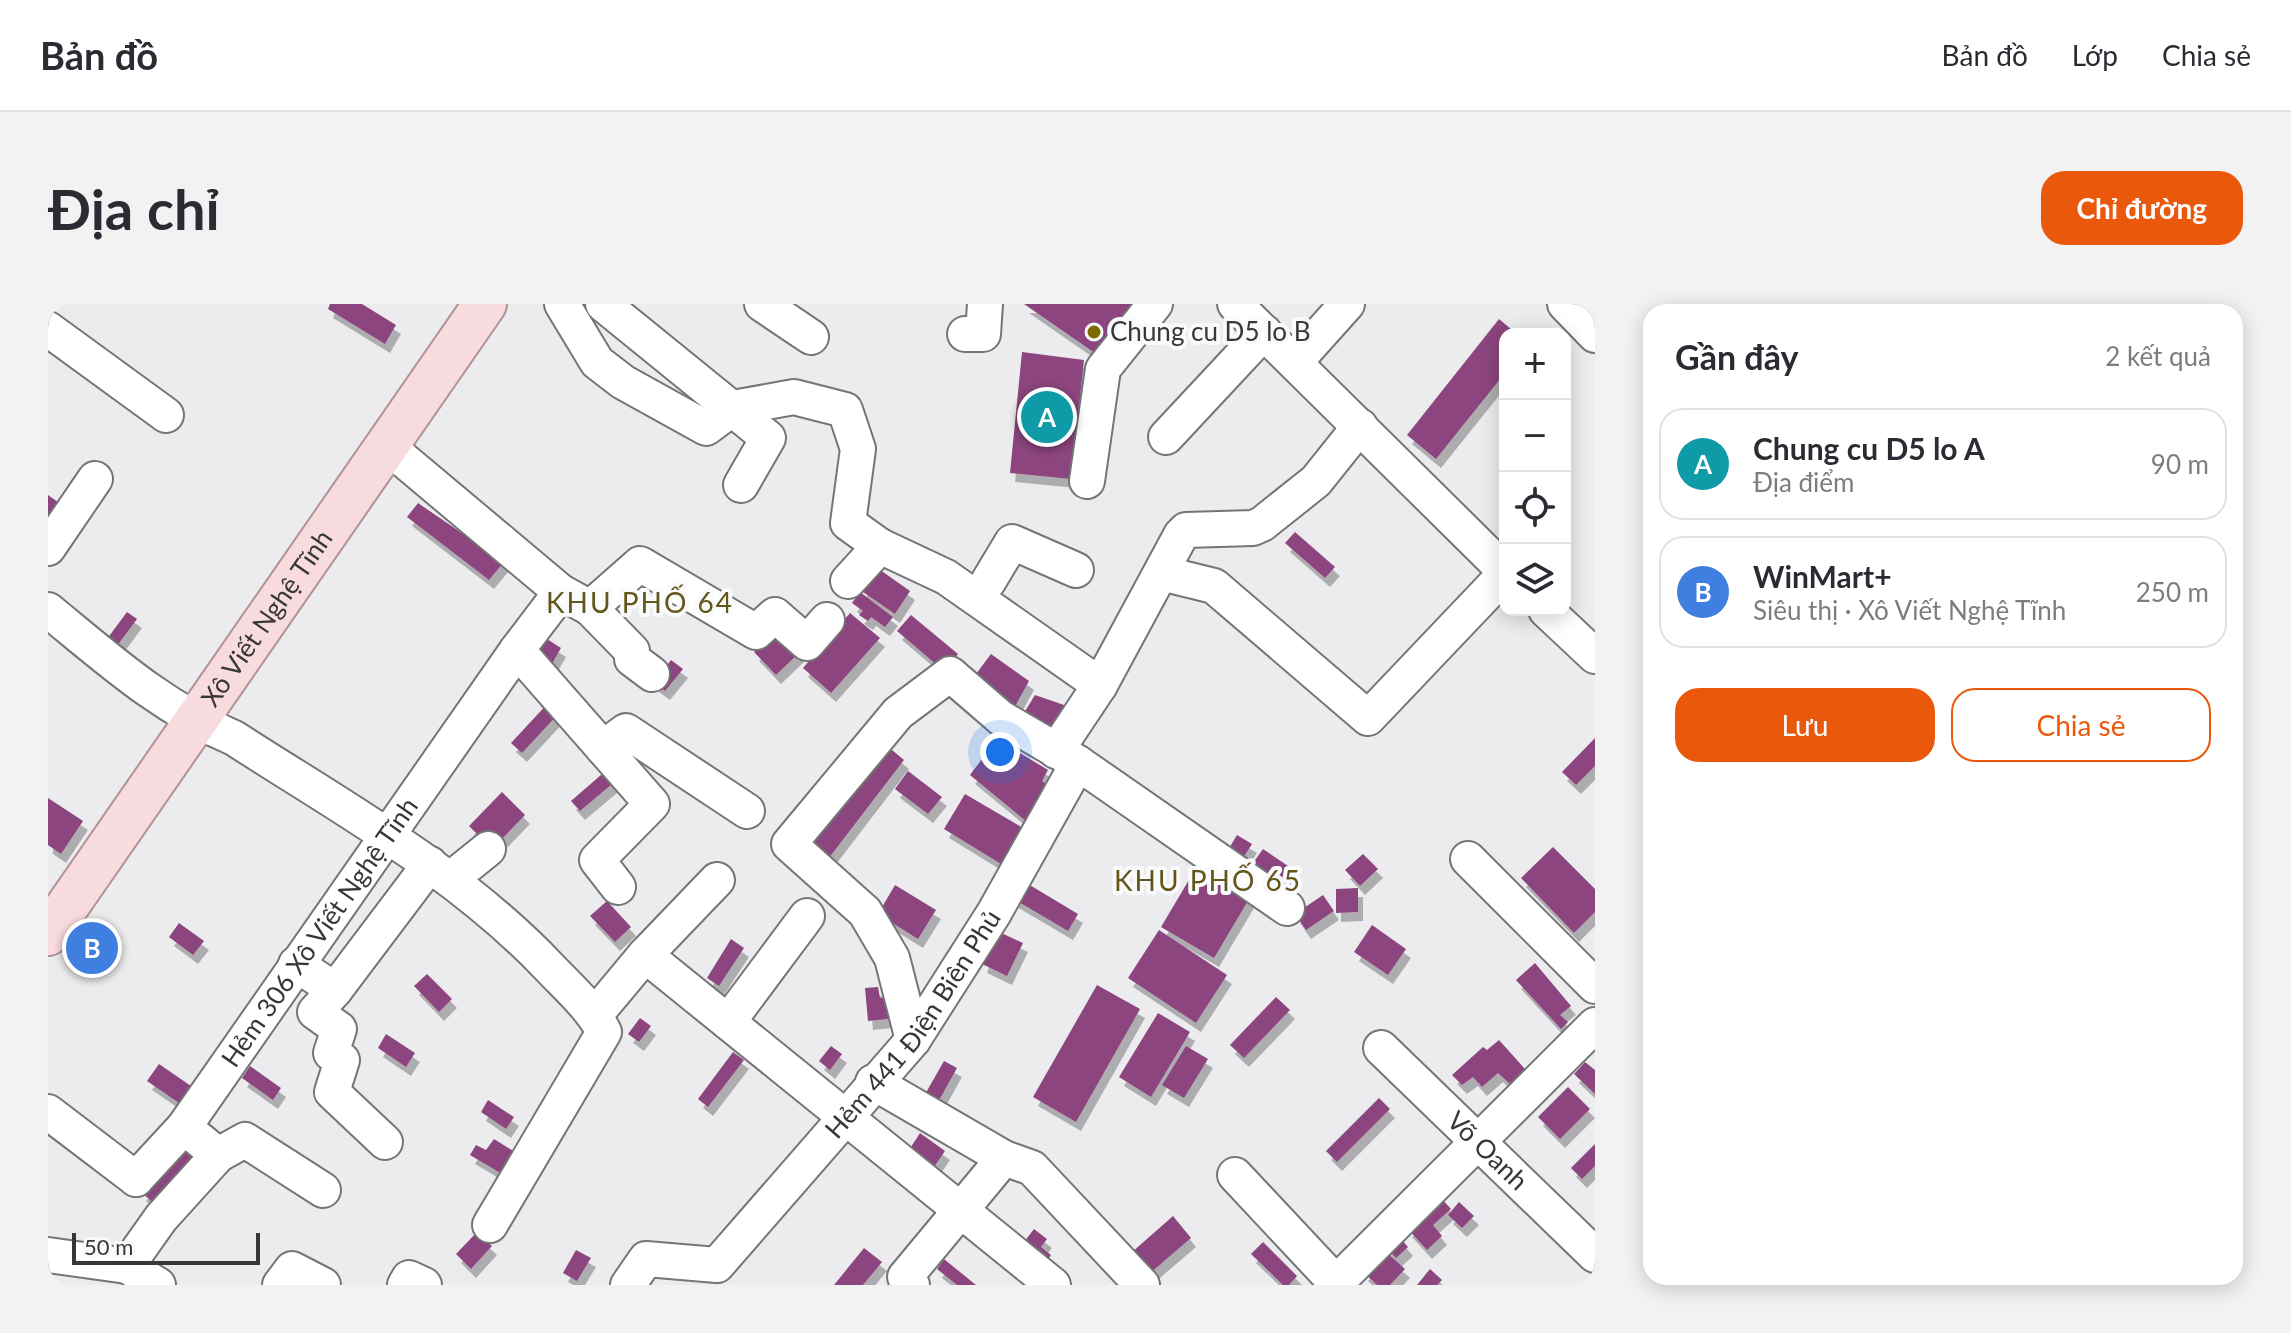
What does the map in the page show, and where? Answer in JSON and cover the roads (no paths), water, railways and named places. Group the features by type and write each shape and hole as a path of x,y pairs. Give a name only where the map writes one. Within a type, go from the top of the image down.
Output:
{"main road":[{"name":"Xô Viết Nghệ Tĩnh","path":"48,934 485,304"}],"street":[{"path":"562,304 597,362 623,382 706,428 733,408 794,397 845,410 858,449 848,523 880,546 946,577 977,584 1100,685"},
{"path":"603,304 768,438 741,485"},
{"path":"762,304 811,337"},
{"path":"965,334 983,334 985,304"},
{"path":"1087,481 1103,369 1155,304"},
{"path":"1235,304 1499,567"},
{"path":"1295,362 1347,304"},
{"path":"1565,304 1595,335"},
{"path":"48,329 166,415"},
{"path":"1166,437 1264,332"},
{"name":"Hẻm 441 Điện Biên Phủ","path":"628,1285 646,1259 717,1265 848,1117 873,1082 913,1040 994,913 1100,685 1186,530 1253,528 1262,524 1316,481 1360,426"},
{"path":"387,446 576,600 632,651 632,659 652,674"},
{"path":"48,548 95,479"},
{"path":"977,584 1012,542 1076,570"},
{"path":"848,581 880,546"},
{"name":"Hẻm 306 Xô Viết Nghệ Tĩnh","path":"136,1179 184,1127 517,650 576,600 640,564 756,632 775,615 807,643 827,620"},
{"path":"1161,573 1214,586 1368,718 1499,579"},
{"path":"48,610 149,693 196,722 234,738 441,871 523,940 595,1015 604,1032 490,1225"},
{"path":"1552,616 1595,656"},
{"path":"517,650 652,804 597,860 618,887"},
{"path":"913,1040 892,958 865,912 789,844 898,713 950,674 1001,718 1067,757 1287,908"},
{"path":"603,748 626,731 747,811"},
{"path":"385,1142 332,1092 342,1060 331,1053 339,1029 315,1012 441,871 488,849"},
{"path":"1468,859 1595,986"},
{"path":"595,1015 645,955 717,880"},
{"path":"728,1022 807,916"},
{"path":"645,955 1053,1285"},
{"path":"296,964 335,990"},
{"path":"1235,1175 1336,1284 1595,1025"},
{"name":"Võ Oanh","path":"1381,1048 1595,1255"},
{"path":"873,1082 1004,1158 1032,1168 1142,1285"},
{"path":"48,1112 136,1179 134,1192 161,1218"},
{"path":"184,1127 218,1155"},
{"path":"127,1266 161,1218 218,1155 245,1140 323,1190"},
{"path":"912,1285 905,1277 1004,1158"},
{"path":"48,1255 127,1266 158,1285"},
{"path":"280,1285 292,1269 323,1285"},
{"path":"405,1285 409,1278 424,1285"}],"place":[{"name":"Chung cu D5 lo B","path":"1094,332"},
{"name":"Chung cu D5 lo A","path":"1047,417"},
{"name":"WinMart+","path":"92,948"}],"district":[{"name":"KHU PHỐ 64","path":"640,603"},
{"name":"KHU PHỐ 65","path":"1208,881"}]}
